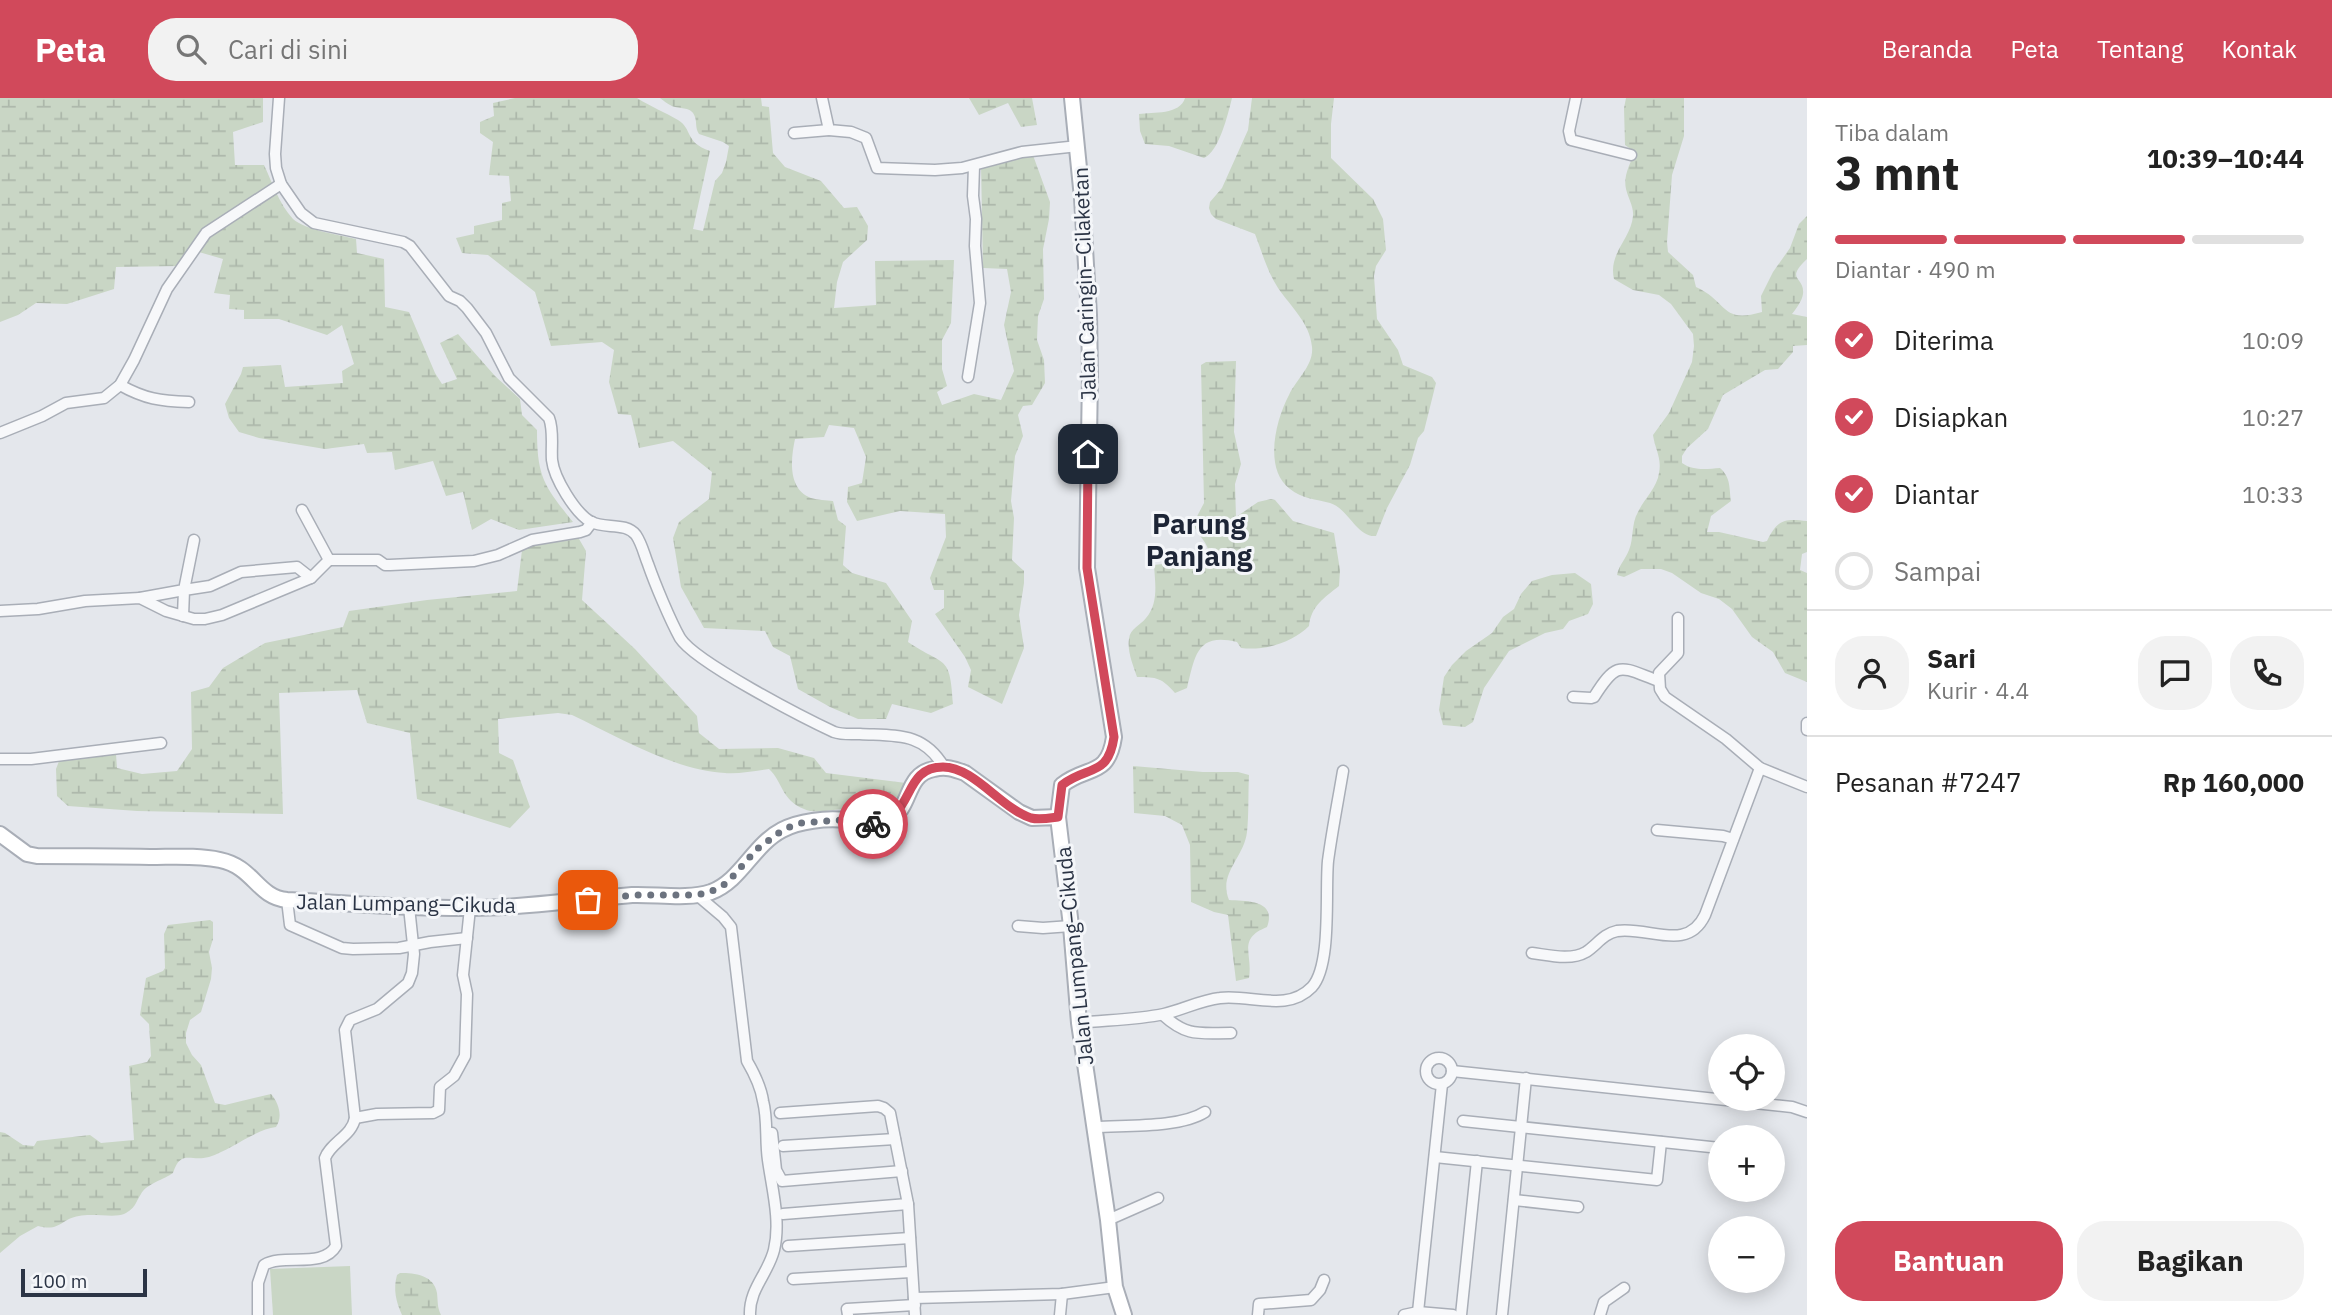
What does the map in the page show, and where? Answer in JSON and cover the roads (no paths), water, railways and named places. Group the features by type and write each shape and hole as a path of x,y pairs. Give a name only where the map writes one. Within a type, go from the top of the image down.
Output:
{"street":[{"path":"279,98 275,154 281,184 301,213 314,223 403,242 416,251 449,296 467,308 486,333 509,378 549,418 552,462 573,505 592,522 629,529 642,545 681,639 695,652 755,690 838,734 915,738 935,752 944,767"},
{"path":"822,98 829,130"},
{"name":"Jalan Caringin–Cilaketan","path":"1058,817 1062,785 1069,779 1105,763 1114,737 1087,568 1090,351 1082,198 1072,98"},
{"path":"1577,98 1569,131 1571,140 1630,155"},
{"path":"794,133 829,130 851,132 866,138 877,168 935,170 974,166 1022,152 1078,146"},
{"path":"968,377 980,303 975,246 974,166"},
{"path":"0,433 66,403 104,398 120,385 167,289 206,233 281,184"},
{"path":"120,385 140,397 189,402"},
{"path":"302,510 329,559"},
{"path":"140,598 166,611 205,619 222,615 310,578 329,559 378,560 390,565 474,561 498,555 532,540 580,532 586,530 592,522"},
{"path":"183,616 184,590 194,540"},
{"path":"0,611 140,598 210,586 241,572 263,568 297,567 310,578"},
{"path":"1678,618 1678,653 1659,673 1660,689 1665,697 1726,739 1760,768 1806,784"},
{"path":"1573,697 1594,697 1609,674 1616,670 1623,669 1659,681"},
{"path":"1807,723 1807,730"},
{"path":"0,759 31,759 161,743"},
{"name":"Jalan Lumpang–Cikuda","path":"0,834 27,854 37,856 184,857 219,860 242,868 274,899 470,908 634,895 697,895 727,883 757,849 784,829 801,823 842,820 877,824 894,817 924,771 944,767 965,774 1019,812 1032,818 1058,817 1079,1023 1120,1313"},
{"path":"1532,953 1578,955 1585,953 1605,935 1622,930 1673,936 1694,932 1705,915 1760,768"},
{"path":"1079,1023 1163,1015 1218,998 1277,1002 1291,1000 1312,986 1322,962 1327,918 1328,864 1343,771"},
{"path":"1657,830 1733,839"},
{"path":"697,895 731,927 747,1061 770,1113 776,1170 782,1181 902,1171"},
{"path":"287,900 290,925 342,948 378,950 467,938"},
{"path":"258,1315 258,1283 264,1265 272,1261 319,1258 333,1251 336,1246 325,1158 327,1152 352,1128 355,1118 345,1030 350,1020 377,1009 408,983 412,973 409,907"},
{"path":"355,1118 377,1114 433,1113 439,1110 440,1087 454,1076 465,1056 467,993 463,975 470,908"},
{"path":"1018,926 1071,926"},
{"path":"1163,1015 1183,1031 1231,1033"},
{"path":"1435,1058 1443,1058 1450,1063 1450,1079 1442,1084 1430,1080 1426,1072 1428,1064 1435,1058"},
{"path":"1452,1071 1792,1107 1807,1112"},
{"path":"1502,1315 1526,1078"},
{"path":"1418,1311 1442,1084"},
{"path":"750,1315 753,1292 773,1254 776,1240 764,1104"},
{"path":"780,1113 877,1106 890,1113 908,1204 915,1306"},
{"path":"1095,1127 1182,1121 1196,1118 1205,1112"},
{"path":"1463,1121 1708,1147"},
{"path":"783,1146 895,1139"},
{"path":"1435,1157 1657,1180 1661,1142"},
{"path":"1461,1315 1477,1161"},
{"path":"1108,1220 1158,1198"},
{"path":"1514,1200 1578,1207"},
{"path":"783,1214 908,1204"},
{"path":"788,1246 910,1238"},
{"path":"793,1279 911,1272"},
{"path":"1258,1315 1259,1304 1311,1300 1324,1280"},
{"path":"848,1315 847,1309 880,1311 1003,1296 1062,1294 1115,1287"},
{"path":"1600,1315 1604,1302 1624,1289"},
{"path":"1060,1315 1062,1294"},
{"path":"1404,1315 1418,1311 1453,1315"}],"district":[{"name":"Parung Panjang","path":"1199,539"}]}
